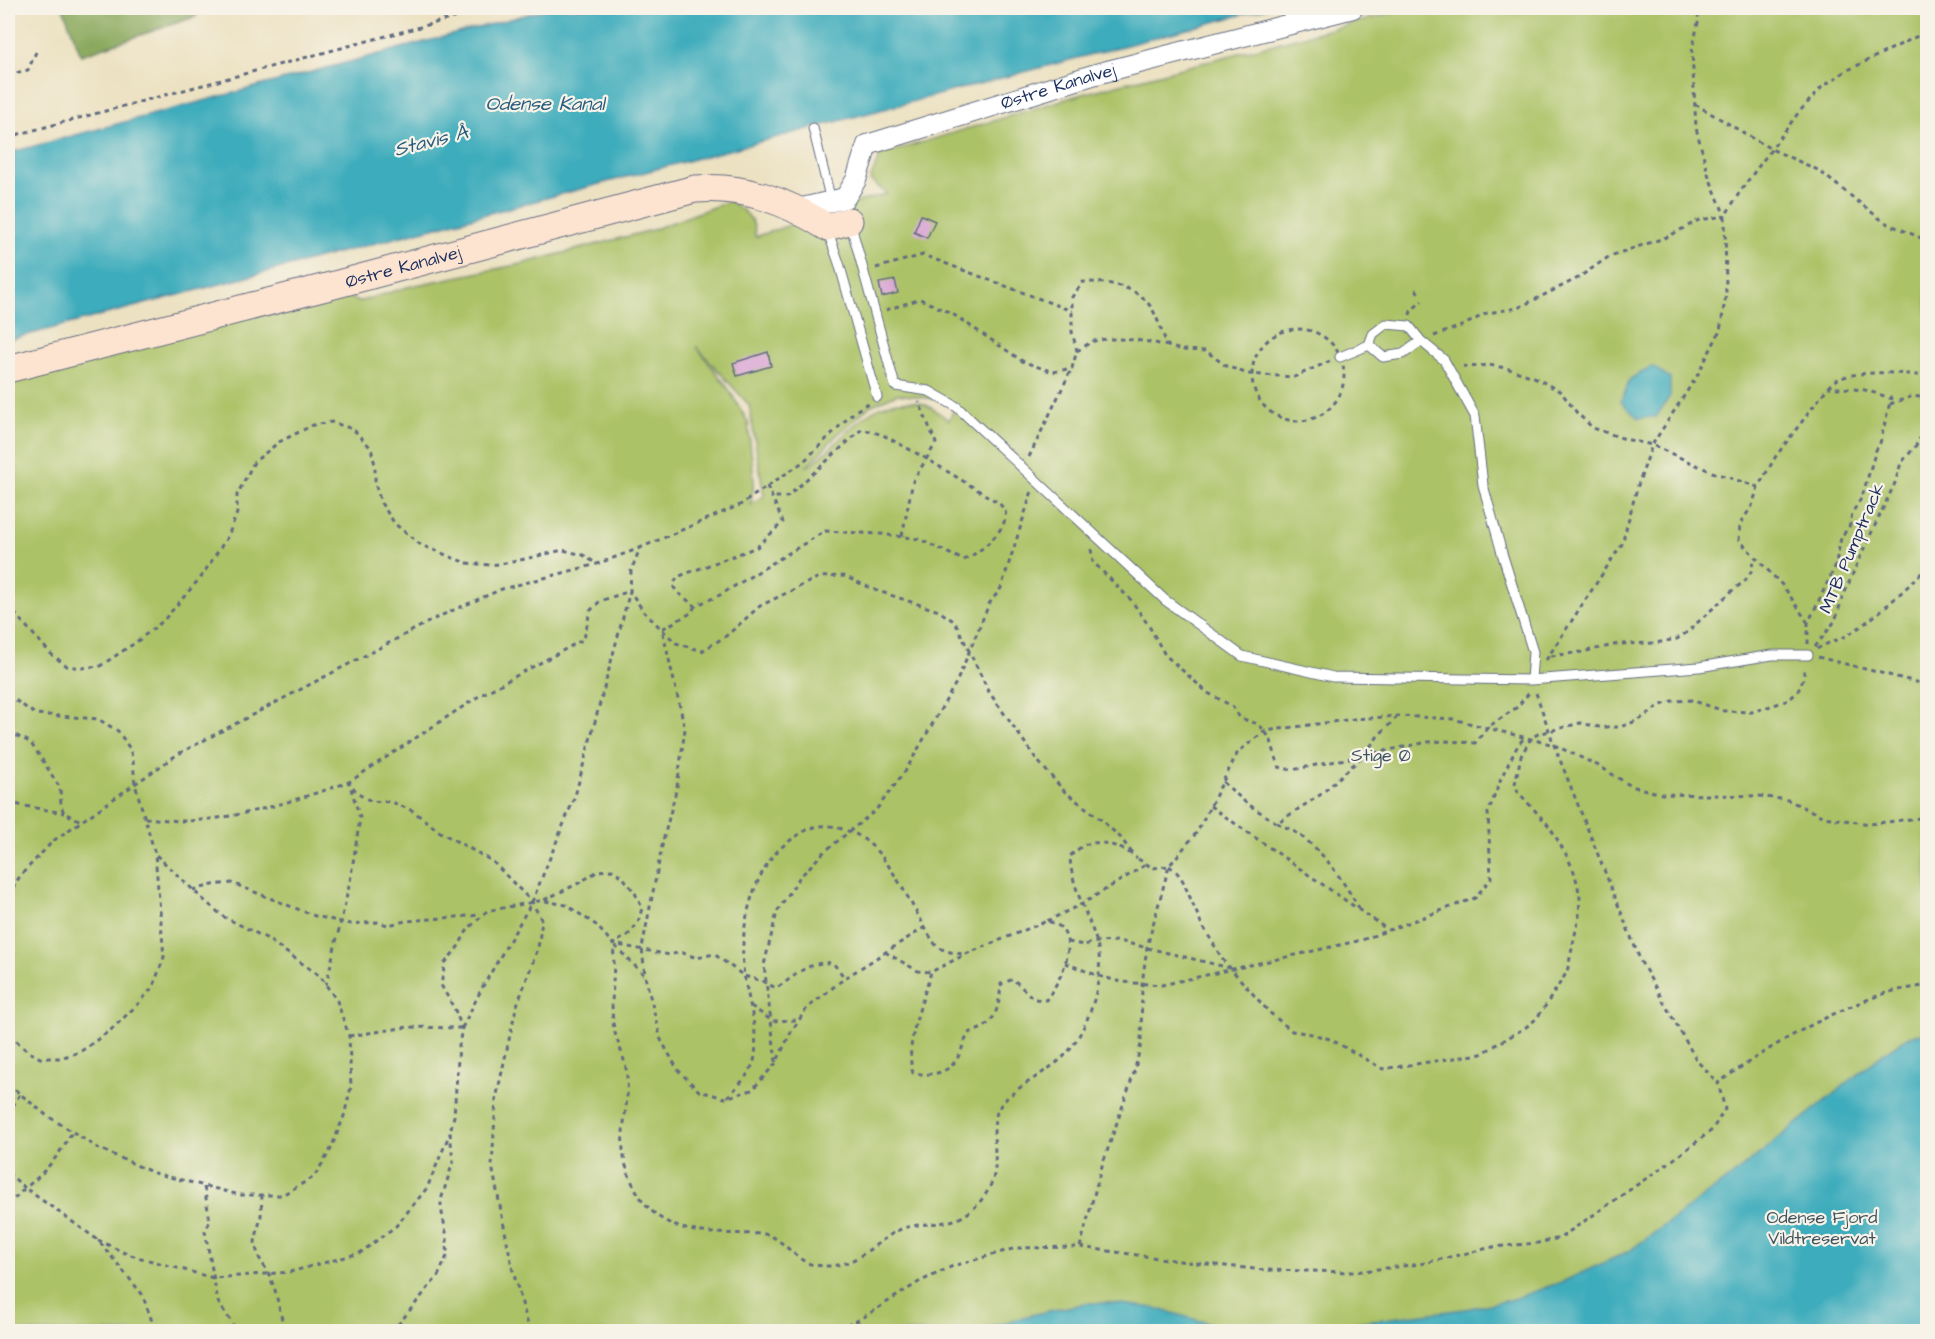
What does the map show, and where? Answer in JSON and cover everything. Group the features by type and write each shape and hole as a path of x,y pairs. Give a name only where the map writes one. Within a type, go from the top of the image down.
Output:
{"street":[{"name":"Østre Kanalvej","path":"8,369 695,189 745,191 798,209 838,212 856,180 867,145 1096,74 1353,8"}],"lane":[{"path":"813,128 838,212 862,271 895,386 929,391 957,407 1165,600 1242,656 1333,677 1531,680 1699,667 1772,655 1808,655"},
{"path":"838,212 839,263 877,397"},
{"path":"1340,357 1369,345 1373,334 1386,324 1409,326 1421,341 1444,360 1475,416 1483,485 1533,652 1531,680"},
{"path":"1369,345 1383,357 1403,354 1421,341"}],"path":[{"path":"8,137 491,8"},
{"path":"1080,522 1081,531 1089,544 1093,562 1131,600 1165,655 1208,693 1232,706 1239,718 1258,724 1272,741 1279,767 1284,770 1428,742 1474,743 1488,728 1510,714 1530,692 1531,680 1622,544 1637,488 1652,445 1697,376 1720,331 1726,294 1725,216 1709,177 1698,138 1692,51 1699,18 1696,8"},
{"path":"1421,341 1464,325 1487,313 1518,308 1578,278 1610,256 1667,237 1699,220 1725,216 1771,149 1799,112 1822,87 1844,72 1928,31"},
{"path":"8,75 28,70 36,52"},
{"path":"1695,103 1771,149 1818,170 1884,222 1928,241"},
{"path":"862,271 923,255 1072,311"},
{"path":"1022,468 1072,368 1077,351 1072,332 1072,297 1083,282 1108,282 1137,293 1151,307 1168,346"},
{"path":"1416,289 1419,294"},
{"path":"874,314 920,299 951,313 1024,362 1053,372 1072,368"},
{"path":"1292,329 1306,329 1321,335 1333,345 1340,357 1344,375 1343,383 1338,398 1321,415 1305,420 1282,418 1268,410 1254,388 1252,374 1255,357 1264,343 1277,334 1292,329"},
{"path":"1077,351 1094,341 1152,342 1181,351 1206,351 1226,366 1252,374 1294,377 1340,357"},
{"path":"1444,360 1470,367 1489,365 1506,368 1534,377 1561,392 1577,413 1593,428 1625,440 1652,445 1712,472 1758,487"},
{"path":"1065,963 1121,982 1162,984 1362,940 1475,898 1491,878 1488,813 1502,776 1525,737 1580,723 1599,727 1620,726 1640,720 1659,706 1672,701 1691,700 1724,711 1752,712 1789,700 1803,680 1808,655 1808,623 1784,587 1773,578 1763,563 1754,557 1740,540 1740,524 1752,506 1758,487 1776,456 1828,387 1838,379 1904,373 1928,376"},
{"path":"1828,387 1865,390 1891,398 1890,404"},
{"path":"902,537 914,481 936,443 914,388"},
{"name":"MTB Pumptrack","path":"1808,623 1835,567 1841,538 1850,525 1852,513 1862,497 1890,404 1913,396 1927,398 1925,428 1915,447 1901,463 1842,599 1835,621 1808,655"},
{"path":"8,896 20,876 53,841 178,754 440,616 502,589 597,564 740,505 803,462 854,412 877,397"},
{"path":"8,606 51,654 67,666 82,668 100,666 163,621 201,577 228,536 237,513 237,495 254,462 279,442 313,424 331,422 353,429 371,448 375,465 375,483 381,503 394,524 421,545 466,562 490,565 563,550 583,555 597,564"},
{"path":"662,629 691,613 695,606 720,595 825,531 851,531 919,539 963,560 972,557 996,535 1004,524 1005,512 999,503 883,435 862,429 787,497 771,497"},
{"path":"776,1063 764,965 777,912 799,878 824,852 876,810 906,770 957,681 989,604 1002,588 1035,481"},
{"path":"695,606 673,586 677,577 757,547 783,522 767,486"},
{"path":"8,1173 25,1188 98,1240 127,1254 213,1278 290,1272 360,1253 396,1226 427,1188 450,1132 454,1116 462,1028 482,988 532,902 575,796 630,591 631,571 640,548"},
{"path":"1549,656 1619,644 1655,643 1677,639 1745,581 1752,570 1754,557"},
{"path":"1808,655 1821,646 1838,641 1854,631 1928,567"},
{"path":"630,591 644,612 676,643 702,651 726,636 760,606 819,577 844,576 875,590 939,611 955,622 989,692 1037,760 1065,792 1120,837 1137,858"},
{"path":"145,818 187,821 243,813 349,782 479,696 584,639 590,611 600,601 630,591"},
{"path":"662,629 685,729 677,787 663,841 642,948 645,976 661,1040 678,1070 699,1091 725,1098 752,1090 776,1063 798,1020 807,1008 845,978 925,927"},
{"path":"1808,655 1928,685"},
{"path":"830,1332 859,1320 919,1282 952,1266 1016,1248 1080,1247 1254,1269 1354,1272 1420,1264 1493,1247 1538,1243 1560,1238 1671,1162 1712,1130 1725,1109 1718,1083 1697,1061 1641,962 1554,744 1531,680"},
{"path":"8,695 35,714 98,719 118,731 130,749 135,784 155,854 164,957 153,987 112,1029 80,1052 60,1058 40,1058 26,1050 8,1033"},
{"path":"1277,823 1320,795 1364,755 1378,736 1399,716"},
{"path":"1080,1247 1101,1169 1134,1072 1141,1044 1142,984 1147,947 1169,866 1197,832 1238,753 1265,731 1354,719 1399,716 1453,719 1554,744 1599,766 1631,786 1662,794 1759,796 1788,800 1824,817 1870,824 1928,817"},
{"path":"8,732 30,742 44,761 60,788 64,813"},
{"path":"614,944 613,1021 627,1077 621,1139 624,1160 633,1184 647,1208 668,1224 691,1231 708,1234 768,1234 807,1263 826,1266 842,1265 854,1260 895,1232 908,1227 936,1224 964,1216 983,1200 993,1180 995,1156 993,1131 999,1107 1068,1052 1089,1017 1099,976 1097,942 1071,869 1070,856 1081,847 1091,843 1118,846 1154,868 1169,866 1176,872 1183,881 1201,923 1223,960 1269,1012 1292,1031 1330,1040 1383,1069 1481,1054 1526,1027 1540,1013 1567,972 1579,916 1580,896 1575,874 1555,834 1518,792 1515,784 1521,756 1531,738 1538,734"},
{"path":"349,782 358,794 371,801 392,802 413,811 440,832 492,861 532,902 542,921 538,948 516,1008 496,1099 492,1166 513,1271 530,1332"},
{"path":"326,985 350,882 360,818 349,782"},
{"path":"1222,782 1246,803 1302,837 1337,873 1361,910"},
{"path":"8,803 64,813 81,821"},
{"path":"1210,806 1389,930"},
{"path":"725,1098 746,1079 754,1059 751,1005 742,959 750,901 765,868 782,846 804,830 827,824 860,836 877,852 893,874 936,944 950,953 966,954"},
{"path":"8,1084 46,1115 98,1148 154,1173 240,1195 282,1195 314,1177 330,1151 344,1116 351,1087 349,1036 337,1001 320,976 266,938 225,917 155,854"},
{"path":"885,952 918,971 931,972 966,954 1082,904 1147,864"},
{"path":"462,1028 441,985 445,963 458,947 468,928 488,912 544,900 579,884 597,871 612,870 622,876 636,893 642,908 638,923 629,934 614,944"},
{"path":"193,890 232,883 315,916 351,924 377,922 388,925 406,921 483,915"},
{"path":"544,900 566,905 596,925 645,976"},
{"path":"931,972 913,1036 909,1062 913,1073 928,1076 950,1068 970,1032 981,1030 994,1016 999,1002 1000,984 1013,979 1034,999 1046,1000 1055,987 1065,963 1068,942 1059,927 1047,921"},
{"path":"1068,942 1084,945 1119,941 1232,969"},
{"path":"614,944 670,955 680,952 697,958 714,954 744,976 776,988 792,979 800,969 820,962 832,963 845,978"},
{"path":"1718,1083 1749,1061 1817,1022 1888,993 1928,985"},
{"path":"751,1005 772,1021 798,1020"},
{"path":"349,1036 408,1027 462,1028"},
{"path":"8,1114 20,1094"},
{"path":"8,1205 45,1170 72,1132"},
{"path":"392,1332 438,1276 447,1256 446,1228 441,1200 453,1162 450,1132"},
{"path":"204,1187 210,1221 205,1231 218,1302 238,1332"},
{"path":"261,1195 261,1216 255,1242 258,1256 276,1290 285,1332"},
{"path":"98,1240 142,1294 156,1332"},
{"path":"8,1322 13,1332"}],"green space":[{"path":"63,8 193,8 197,16 81,55"},
{"name":"Stige Ø","path":"1411,8 1927,8 1927,1031 1906,1038 1826,1101 1927,1331 1003,1331 1213,1325 1188,1318 1087,1303 1035,1314 977,1332 8,1332 8,382 340,292 358,302 411,286 521,264 652,230 729,201 751,219 755,237 887,194 870,180 880,155 1079,95","holes":["696,346 749,405 764,496 751,505 754,481 748,422 728,388","897,394 941,400 956,405 949,420 921,403 901,402 884,405 857,423 806,467 870,406"]}],"water":[{"name":"Odense Kanal","path":"551,8 1267,8 8,340 8,153"},
{"path":"1652,366 1670,378 1670,396 1656,417 1638,418 1621,402 1630,379"},
{"name":"Odense Fjord Vildtreservat","path":"1927,1031 1927,1331 1307,1331 1465,1309 1510,1300 1564,1281 1629,1251 1732,1176 1883,1054 1906,1038"},
{"path":"1087,1303 1112,1303 1155,1308 1236,1331 977,1331 1035,1314"}],"building":[{"path":"921,215 935,221 927,238 914,232"},
{"path":"895,280 898,293 882,297 879,283"},
{"path":"768,352 771,366 737,376 733,363"}],"water label":[{"name":"Stavis Å","path":"431,141"}]}
